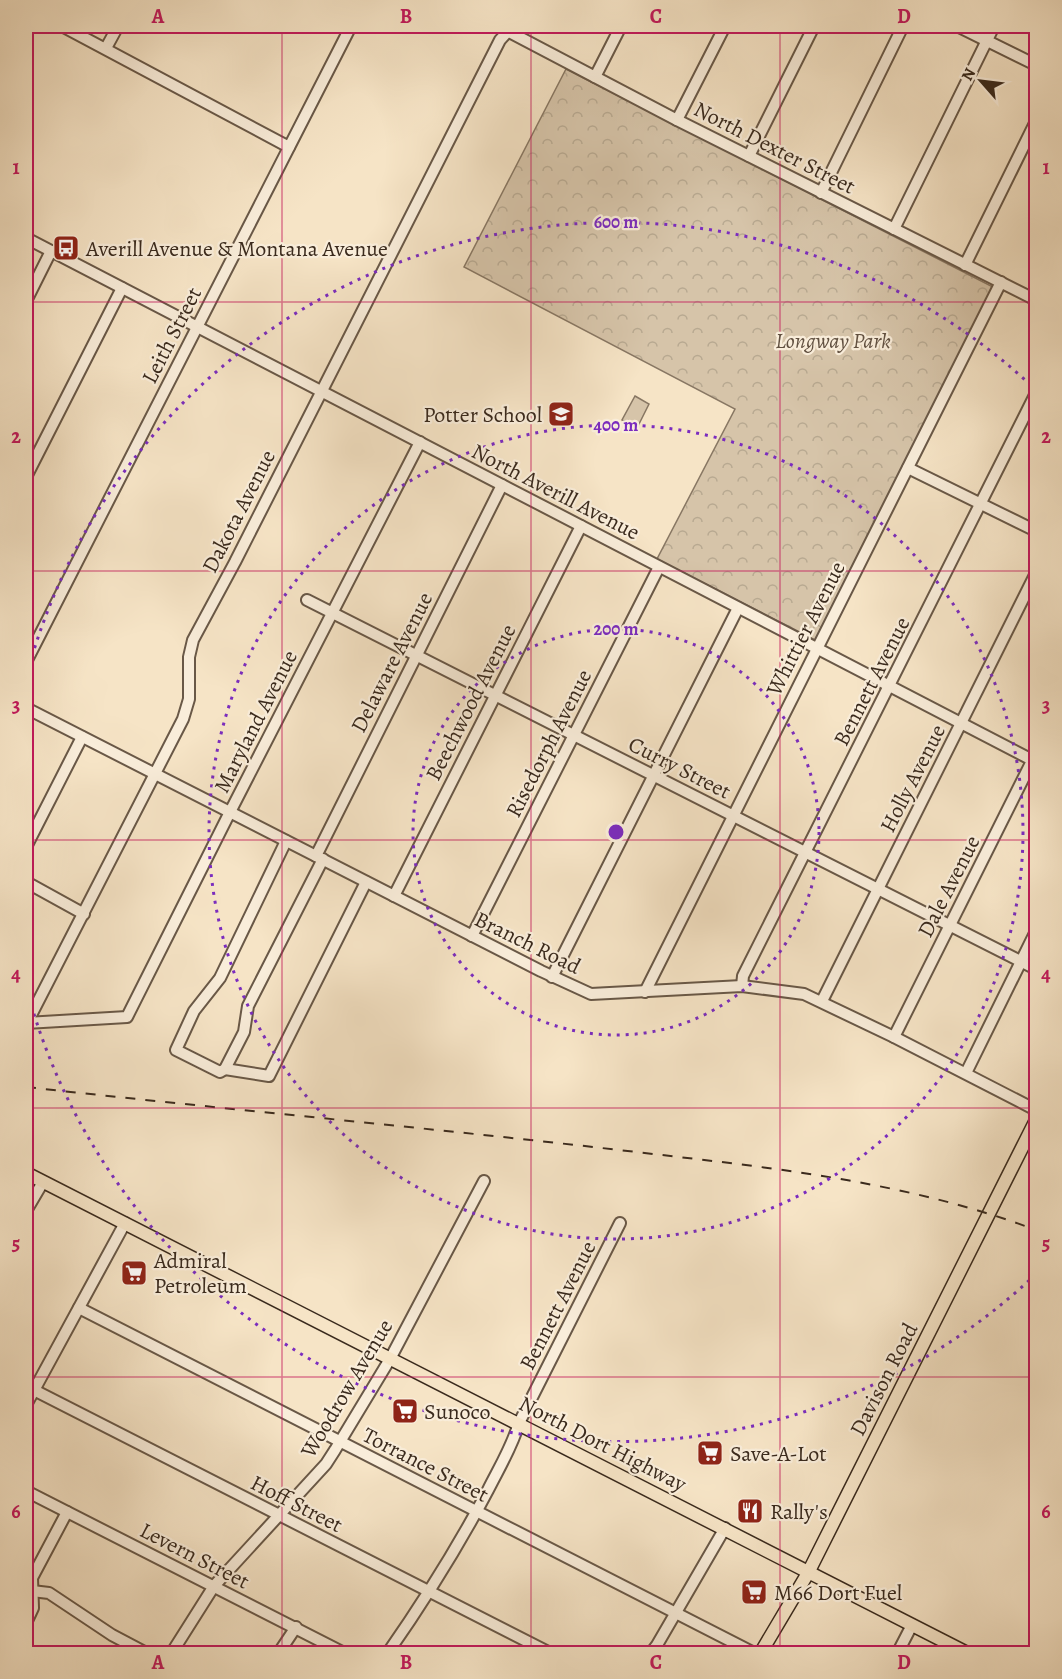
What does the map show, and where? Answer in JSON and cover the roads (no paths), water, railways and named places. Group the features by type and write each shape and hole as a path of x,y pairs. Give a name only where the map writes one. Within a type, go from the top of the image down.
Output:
{"main road":[{"name":"Davison Road","path":"758,1653 808,1573 1036,1120"},
{"name":"North Dort Highway","path":"26,1173 969,1653"}],"street":[{"path":"62,26 289,147"},
{"path":"106,48 118,26"},
{"name":"Leith Street","path":"26,662 351,26"},
{"path":"595,77 621,26"},
{"path":"677,120 725,26"},
{"path":"749,156 814,26"},
{"path":"821,193 903,26"},
{"path":"957,26 1036,65"},
{"path":"894,229 994,26"},
{"name":"North Dexter Street","path":"506,27 677,120 1036,298"},
{"name":"Dakota Avenue","path":"26,1023 183,719 189,699 189,657 194,640 506,27"},
{"path":"965,264 1036,121"},
{"name":"North Averill Avenue","path":"26,238 890,687 1035,758"},
{"path":"26,301 51,251"},
{"name":"Whittier Avenue","path":"645,992 1001,282"},
{"path":"26,477 122,288"},
{"name":"Bennett Avenue","path":"742,986 743,976 1036,393"},
{"name":"Maryland Avenue","path":"26,1023 127,1017 420,442"},
{"path":"908,468 1036,531"},
{"name":"Delaware Avenue","path":"225,1069 244,1032 248,1006 416,656 502,485"},
{"name":"Beechwood Avenue","path":"394,896 581,526"},
{"name":"Risedorph Avenue","path":"472,936 659,567"},
{"name":"Holly Avenue","path":"822,1001 1036,573"},
{"name":"Curry Street","path":"307,600 1036,969"},
{"path":"552,977 738,608"},
{"name":"Branch Road","path":"26,708 552,977 591,994 742,986 804,994 1036,1110"},
{"path":"26,847 82,737"},
{"name":"Dale Avenue","path":"894,1037 1035,758"},
{"path":"286,841 220,978 194,1011 176,1050 220,1072 225,1069 269,1076 366,882"},
{"path":"26,882 84,914"},
{"path":"966,1073 1036,931"},
{"name":"Woodrow Avenue","path":"171,1653 214,1586 326,1464 390,1359 484,1181"},
{"path":"26,1211 43,1182"},
{"path":"26,1405 29,1388 79,1308 125,1223"},
{"name":"Bennett Avenue","path":"387,1653 430,1591 477,1511 514,1441 519,1424 620,1223"},
{"name":"Torrance Street","path":"79,1308 758,1653"},
{"name":"Hoff Street","path":"29,1388 552,1653"},
{"name":"Levern Street","path":"26,1491 346,1653"},
{"path":"26,1623 33,1608 32,1578 67,1512"},
{"path":"650,1653 657,1645 725,1528"},
{"path":"32,1591 50,1593 112,1635 148,1653"},
{"path":"897,1653 912,1625"},
{"path":"278,1653 296,1628"}],"railway":[{"path":"26,1087 778,1169 934,1198 1036,1230"}],"place":[{"name":"Averill Avenue & Montana Avenue","path":"66,248"},
{"name":"Potter School","path":"561,414"},
{"name":"Admiral Petroleum","path":"134,1273"},
{"name":"Sunoco","path":"405,1411"},
{"name":"Save-A-Lot","path":"710,1453"},
{"name":"Rally's","path":"750,1511"},
{"name":"M66 Dort Fuel","path":"754,1592"}],"park label":[{"name":"Longway Park","path":"833,340"}]}
